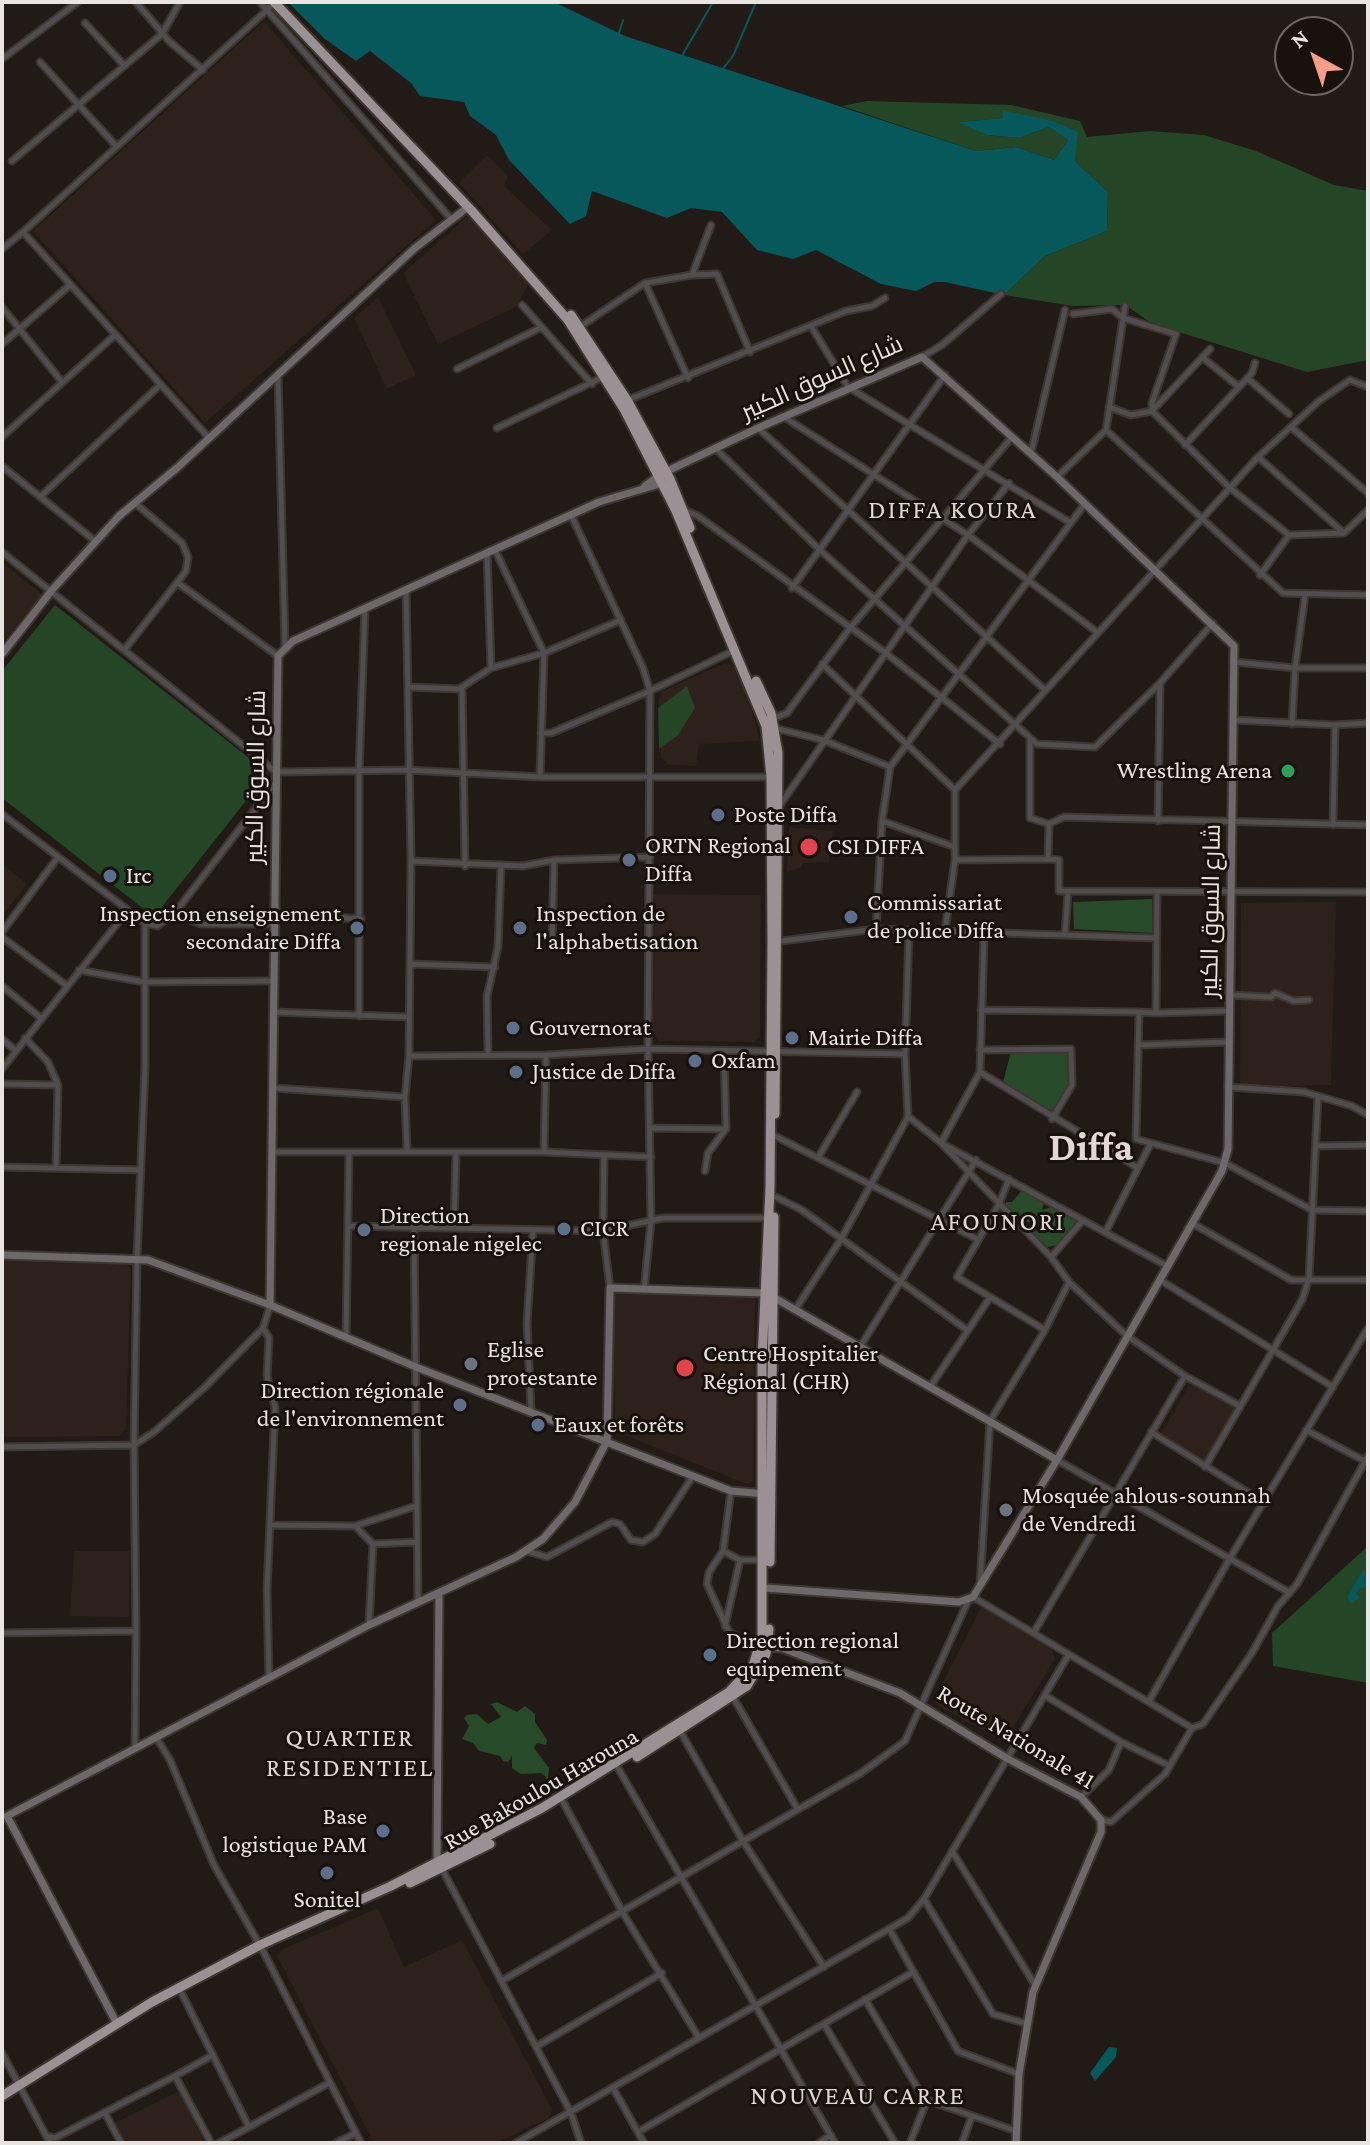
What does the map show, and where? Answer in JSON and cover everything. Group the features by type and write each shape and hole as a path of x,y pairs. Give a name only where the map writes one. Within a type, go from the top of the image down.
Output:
{"highway":[{"path":"271,5 538,275 581,326 627,400 663,477 766,726 771,777 776,941"},
{"path":"470,209 568,320 606,376 683,510 771,713 779,805 768,1218 770,1296"},
{"path":"770,1296 776,1197 772,1051"},
{"name":"Rue Bakoulou Harouna","path":"2,2096 116,2022 179,1988 258,1948 440,1866 563,1802 733,1697 758,1671 763,1647 768,1560 762,1360 770,1296"},
{"name":"Rue Bakoulou Harouna","path":"440,1866 542,1808 729,1692 753,1666 763,1647"}],"street":[{"path":"2,59 78,2"},
{"path":"136,2 162,34 203,70"},
{"path":"12,161 162,34 180,2"},
{"path":"260,2 271,5 452,220"},
{"path":"2,249 203,70 271,5"},
{"path":"85,23 123,64"},
{"path":"40,62 116,146"},
{"path":"2,654 95,541 415,248 470,209"},
{"path":"692,275 711,225"},
{"path":"23,232 209,438"},
{"path":"581,326 645,283 717,274 750,352"},
{"path":"645,283 688,378"},
{"path":"2,344 70,285"},
{"path":"922,357 942,345 1001,294"},
{"path":"627,400 688,378 846,311 872,306 885,298"},
{"path":"522,305 592,384"},
{"path":"1057,477 1106,430 1125,306"},
{"path":"2,307 62,382"},
{"path":"1073,314 1112,309 1123,318 1176,334 1152,411 1230,488 1289,535 1344,533 1368,510"},
{"path":"1031,453 1065,310"},
{"path":"811,326 848,387 1071,523"},
{"path":"457,369 542,327"},
{"path":"2,437 115,335"},
{"path":"1109,407 1131,415 1152,411 1210,349"},
{"name":"شارع السوق الكبير","path":"270,1305 278,656 285,646 365,608 571,515 645,486 715,448 922,357 1031,453 1213,623 1233,644 1235,662 1225,1163 1057,1460 980,1590 970,1599"},
{"path":"1202,357 1239,387"},
{"path":"1185,445 1247,378 1255,363"},
{"path":"278,374 285,646"},
{"path":"792,588 945,375"},
{"path":"497,428 606,376"},
{"path":"1247,378 1289,414"},
{"path":"945,931 955,860 955,790 1258,457 1350,380 1368,387"},
{"path":"41,496 160,385"},
{"path":"783,417 968,535 1097,632"},
{"path":"1291,427 1368,493"},
{"path":"758,428 1044,689"},
{"path":"1106,430 1201,521 1283,593 1368,595"},
{"path":"771,713 777,717 787,713 850,628 1012,436"},
{"path":"715,448 821,551 1037,744 1095,747 1160,683 1213,623"},
{"path":"1258,457 1344,533"},
{"path":"2,466 95,541"},
{"path":"779,805 804,774 823,740 887,654 968,535 1009,483"},
{"path":"125,649 186,571 187,548 135,503"},
{"path":"876,929 882,821 890,767 1084,505"},
{"path":"683,510 698,516 792,588 887,654 1000,744"},
{"path":"571,515 621,620 650,691 648,1049 652,1128 651,1221 644,1290"},
{"path":"1260,575 1289,535"},
{"path":"2,552 125,649 276,776 407,770 540,777 771,777"},
{"path":"491,552 544,653 540,777"},
{"path":"491,552 491,668"},
{"path":"178,583 278,656"},
{"path":"406,590 411,861 409,1056 405,1097 407,1151"},
{"path":"1292,724 1295,668 1305,595"},
{"path":"359,1016 359,772 365,608"},
{"path":"408,687 462,688 491,668 544,653 621,620"},
{"path":"541,733 551,733 650,691 736,649"},
{"path":"1235,662 1295,668 1368,668"},
{"path":"822,664 955,790"},
{"path":"1158,821 1160,683"},
{"path":"462,688 461,774 465,866"},
{"path":"1234,720 1335,725 1368,723"},
{"path":"1333,825 1335,725"},
{"path":"774,728 823,740 890,767"},
{"path":"1030,739 1030,818 1049,824 1064,817 1368,825"},
{"path":"2,814 145,923 157,926 174,914 276,776"},
{"path":"882,821 955,847"},
{"path":"1048,859 1049,824"},
{"path":"58,857 2,935 66,985"},
{"path":"411,861 465,866 650,857"},
{"path":"552,941 554,860"},
{"path":"955,860 1059,860 1059,891 1068,892 1368,892"},
{"path":"488,1054 487,996 495,967 501,918 501,865"},
{"path":"1065,934 1068,892"},
{"path":"1156,1013 1157,893"},
{"path":"2,1069 78,969 128,910"},
{"path":"274,913 361,919"},
{"path":"174,914 201,924 274,924"},
{"path":"135,1747 134,1445 145,923"},
{"path":"776,941 876,929 984,935 1065,934 1156,938"},
{"path":"795,1311 841,1239 908,1117 905,1054 909,932"},
{"path":"941,1143 980,1072 984,935"},
{"path":"410,964 495,967"},
{"path":"78,969 144,982 273,981"},
{"path":"2,986 41,1018"},
{"path":"1230,995 1271,997 1275,993 1294,1001 1309,1000"},
{"path":"981,1010 1229,1011"},
{"path":"274,1012 408,1017"},
{"path":"1139,1012 1136,1139 1225,1163 1312,1210 1368,1211"},
{"path":"25,1038 48,1062 58,1085 56,1168"},
{"path":"2,1039 15,1050"},
{"path":"1139,1045 1229,1042"},
{"path":"409,1056 546,1055 648,1049 905,1054"},
{"path":"980,1050 1071,1049 1072,1085 1052,1119"},
{"path":"705,1171 708,1153 726,1129 724,1051"},
{"path":"544,1152 546,1055"},
{"path":"980,1072 1052,1119 1138,1168"},
{"path":"2,1084 58,1085"},
{"path":"1228,1087 1318,1096 1368,1115"},
{"path":"274,1088 405,1097"},
{"path":"819,1156 857,1092"},
{"path":"1205,1467 1302,1300 1309,1279 1318,1096"},
{"path":"908,1117 970,1171 1051,1257 1069,1282 1126,1335 1185,1376 1240,1406"},
{"path":"652,1128 726,1129"},
{"path":"775,1136 977,1239"},
{"path":"941,1143 1167,1266"},
{"path":"1106,1231 1151,1143"},
{"path":"1317,1146 1368,1145"},
{"path":"272,1152 544,1152 651,1157"},
{"path":"346,1338 349,1152"},
{"path":"454,1227 456,1153"},
{"path":"116,2022 5,1817 369,1625 527,1551 560,1522 586,1485 607,1441 610,1288 603,1231 604,1155"},
{"path":"860,1348 942,1220 976,1160"},
{"path":"2,1167 141,1170"},
{"path":"1009,1179 999,1204 957,1277 1045,1330"},
{"path":"776,1197 802,1210 967,1330"},
{"path":"349,1226 603,1231 651,1221 768,1218"},
{"path":"1051,1257 1083,1220"},
{"path":"1192,1223 1291,1280 1368,1280"},
{"path":"414,1226 418,1603"},
{"path":"531,1411 527,1323 533,1230"},
{"path":"2,1255 137,1257 270,1305 416,1367 731,1491 768,1494"},
{"path":"1159,1279 1333,1387"},
{"path":"980,1590 990,1421 1045,1330 1069,1282"},
{"path":"610,1288 770,1296 1290,1593"},
{"path":"930,1387 989,1299"},
{"path":"2,1447 134,1445 195,1396 263,1328 270,1305"},
{"path":"263,1328 269,1338 267,1376 275,1407 273,1525 267,1590 269,1679"},
{"path":"1149,1701 1230,1558 1368,1328"},
{"path":"1034,1632 1185,1376"},
{"path":"1101,1820 1111,1822 1170,1766 1192,1728 1203,1724 1212,1712 1252,1653 1278,1606 1290,1593 1367,1458 1306,1430"},
{"path":"1150,1431 1265,1503"},
{"path":"527,1551 547,1557 612,1522 620,1524 635,1542 651,1539 680,1502 693,1475"},
{"path":"731,1491 723,1551 709,1572 707,1584 725,1626 746,1643 763,1647"},
{"path":"273,1525 355,1526 416,1506"},
{"path":"355,1526 373,1544 416,1542"},
{"path":"369,1625 373,1544"},
{"path":"723,1551 740,1560 768,1560"},
{"path":"725,1626 740,1560"},
{"path":"767,1588 970,1599 1034,1632 1192,1728"},
{"path":"439,1593 440,1866 537,2046 571,2113 581,2143"},
{"path":"503,1980 861,1773 905,1741 970,1599"},
{"path":"2,1633 136,1631"},
{"name":"Route Nationale 41","path":"763,1647 797,1654 900,1693 1008,1759 1081,1797 1101,1820 1101,1832 1035,1986 1019,2074 1016,2143"},
{"path":"516,2143 890,1930 916,1911 1069,1654"},
{"path":"1046,1696 1121,1742 1170,1766"},
{"path":"733,1697 797,1808"},
{"path":"680,1731 743,1841 824,1967"},
{"path":"156,1736 170,1760 214,1865 361,2143"},
{"path":"1081,1797 1109,1770 1121,1742"},
{"path":"618,1768 835,2143"},
{"path":"563,1802 623,1913 699,2038"},
{"path":"952,1851 1035,1986"},
{"path":"924,1899 993,2014 1028,2025"},
{"path":"890,1930 958,2051 1019,2074"},
{"path":"638,2132 913,1972"},
{"path":"537,2046 662,1973"},
{"path":"179,1988 249,2127"},
{"path":"865,1999 927,2100 1016,2131"},
{"path":"824,2024 893,2140 884,2143"},
{"path":"2,2053 50,2143"},
{"path":"46,2136 55,2138 213,2055"},
{"path":"175,2076 211,2143"},
{"path":"219,2143 329,2082"},
{"path":"613,2088 644,2143"},
{"path":"910,2143 927,2100"},
{"path":"105,2113 121,2143"},
{"path":"962,2143 972,2116"},
{"path":"336,2143 356,2133"},
{"path":"819,2143 831,2135"}],"shaded area":[{"path":"264,21 436,220 205,423 33,231"},
{"path":"487,155 508,176 504,186 552,230 523,254 459,183"},
{"path":"469,215 529,283 516,307 438,344 403,273"},
{"path":"378,297 416,375 387,389 354,318"},
{"path":"2,563 42,594 2,644"},
{"path":"725,663 736,667 756,722 759,741 699,744 696,766 669,765 661,758 659,699 662,691"},
{"name":"CSI DIFFA","path":"789,827 833,831 829,862 803,863 801,867 787,872"},
{"path":"2,864 27,884 2,916"},
{"path":"652,894 761,895 760,1037 754,1042 658,1041 653,1032"},
{"path":"1336,902 1331,1085 1240,1087 1241,903"},
{"path":"2,1259 124,1262 131,1268 126,1429 119,1436 2,1437"},
{"name":"Centre Hospitalier Régional (CHR)","path":"613,1293 755,1297 753,1481 746,1484 615,1431"},
{"path":"1190,1384 1236,1409 1206,1462 1160,1435"},
{"path":"74,1551 130,1551 129,1617 70,1616"},
{"path":"982,1605 1053,1651 1055,1659 1004,1742 936,1705 934,1700"},
{"path":"378,1908 404,1967 462,1940 552,2109 549,2118 496,2143 374,2143 277,1956 281,1950"},
{"path":"179,2091 205,2143 125,2143 115,2123"}],"green space":[{"path":"867,101 1011,105 1080,121 1087,137 1150,131 1204,135 1256,151 1334,185 1368,191 1368,360 1307,372 1153,324 1125,305 1073,306 1004,295 1045,256 1107,231 1108,192 1075,161 1077,132 1002,111 1004,118 960,122 986,135 1019,138 1049,127 1068,140 1054,160 1016,147 976,151 842,106"},
{"path":"55,605 268,773 154,917 2,798 2,671"},
{"path":"687,686 695,708 678,735 659,749 658,708"},
{"path":"1152,899 1153,933 1074,929 1073,902"},
{"path":"1012,1048 1070,1051 1071,1085 1051,1118 1002,1086"},
{"path":"1022,1190 1030,1191 1044,1203 1042,1210 1051,1207 1077,1220 1061,1244 1048,1247 1033,1236 1032,1232 1040,1229 1035,1223 1022,1221 1006,1209 1006,1202 1012,1202"},
{"path":"1368,1546 1368,1683 1273,1666 1272,1633"},
{"path":"497,1702 517,1712 525,1706 535,1714 535,1722 547,1740 546,1745 537,1743 534,1748 549,1768 548,1779 541,1773 521,1774 512,1768 512,1756 508,1762 503,1761 500,1756 479,1751 473,1743 462,1739 469,1726 464,1718 467,1715 477,1714 488,1724 501,1717 491,1704"}],"water":[{"path":"288,2 554,2 625,36 976,151 1016,147 1054,160 1068,140 1049,127 1019,138 986,135 958,122 1003,118 1002,110 1053,121 1078,132 1075,161 1108,192 1107,231 1045,256 1004,295 945,282 934,282 916,291 881,284 816,250 793,259 757,250 722,212 691,208 667,218 592,191 586,216 570,224 509,160 496,135 470,116 464,102 420,96 411,83 370,51 356,61 325,39"},
{"path":"1364,1569 1368,1586 1359,1589 1356,1594 1359,1597 1352,1604 1347,1597"},
{"path":"1109,2047 1117,2048 1116,2057 1095,2081 1090,2073"}],"waterway":[{"path":"683,54 713,2"},
{"path":"722,70 733,56 756,2"},
{"path":"619,33 623,20"}],"place":[{"name":"Wrestling Arena","path":"1288,771"},
{"name":"Poste Diffa","path":"718,815"},
{"name":"CSI DIFFA","path":"809,847"},
{"name":"ORTN Regional Diffa","path":"629,860"},
{"name":"Irc","path":"110,876"},
{"name":"Commissariat de police Diffa","path":"851,917"},
{"name":"Inspection enseignement secondaire Diffa","path":"357,928"},
{"name":"Inspection de l'alphabetisation","path":"520,928"},
{"name":"Gouvernorat","path":"513,1028"},
{"name":"Mairie Diffa","path":"792,1038"},
{"name":"Oxfam","path":"695,1061"},
{"name":"Justice de Diffa","path":"516,1072"},
{"name":"CICR","path":"564,1229"},
{"name":"Direction regionale nigelec","path":"364,1230"},
{"name":"Eglise protestante","path":"471,1364"},
{"name":"Centre Hospitalier Régional (CHR)","path":"685,1368"},
{"name":"Direction régionale de l'environnement","path":"460,1405"},
{"name":"Eaux et forêts","path":"538,1425"},
{"name":"Mosquée ahlous-sounnah de Vendredi","path":"1006,1510"},
{"name":"Direction regional equipement","path":"710,1655"},
{"name":"Base logistique PAM","path":"383,1831"},
{"name":"Sonitel","path":"327,1873"}],"district":[{"name":"DIFFA KOURA","path":"953,510"},
{"name":"Diffa","path":"1091,1148"},
{"name":"AFOUNORI","path":"998,1222"},
{"name":"QUARTIER RESIDENTIEL","path":"350,1753"},
{"name":"NOUVEAU CARRE","path":"858,2096"}]}
